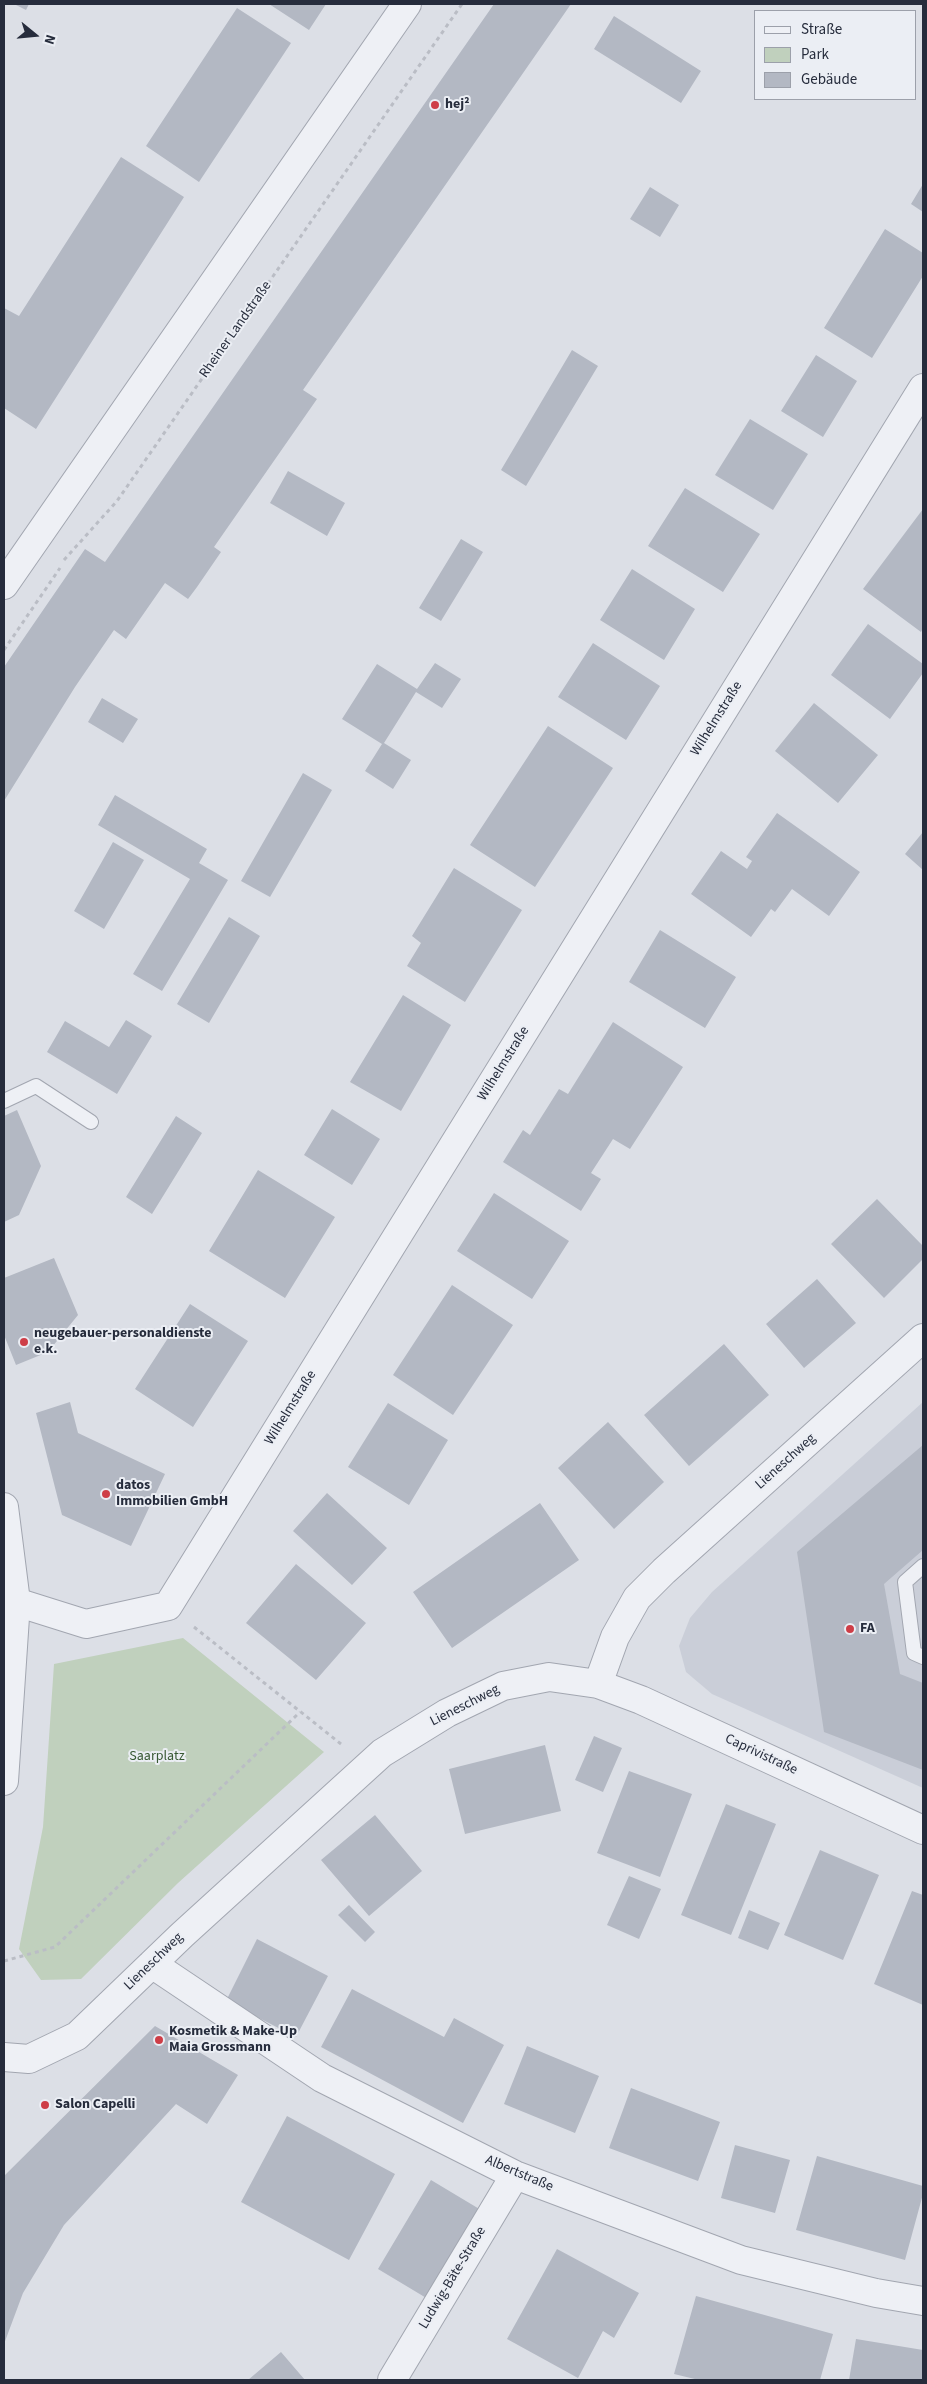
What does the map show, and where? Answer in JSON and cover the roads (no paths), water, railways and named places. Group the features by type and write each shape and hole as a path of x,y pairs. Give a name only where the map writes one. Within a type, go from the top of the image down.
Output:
{"street":[{"path":"4,585 407,4"},
{"name":"Wilhelmstraße","path":"16,1602 86,1624 168,1606 923,388"},
{"name":"Lieneschweg","path":"4,2057 30,2059 77,2036 152,1964 382,1753 447,1713 502,1686 548,1677 598,1684 615,1637 637,1598 664,1571 923,1338"},
{"path":"4,1507 16,1602 4,1782"},
{"name":"Caprivistraße","path":"598,1684 641,1700 923,1830"},
{"name":"Albertstraße","path":"152,1964 322,2078 515,2175 741,2260 876,2293 923,2301"},
{"name":"Ludwig-Bäte-Straße","path":"392,2380 515,2175"}],"lane":[{"path":"4,1101 36,1086 91,1122"},
{"path":"923,1566 905,1582 914,1653 923,1657"}],"place":[{"name":"hej²","path":"435,105"},
{"name":"neugebauer-personaldienste e.k.","path":"24,1342"},
{"name":"datos Immobilien GmbH","path":"106,1494"},
{"name":"FA","path":"850,1629"},
{"name":"Kosmetik & Make-Up Maia Grossmann","path":"159,2040"},
{"name":"Salon Capelli","path":"45,2105"}],"park label":[{"name":"Saarplatz","path":"157,1757"}]}
